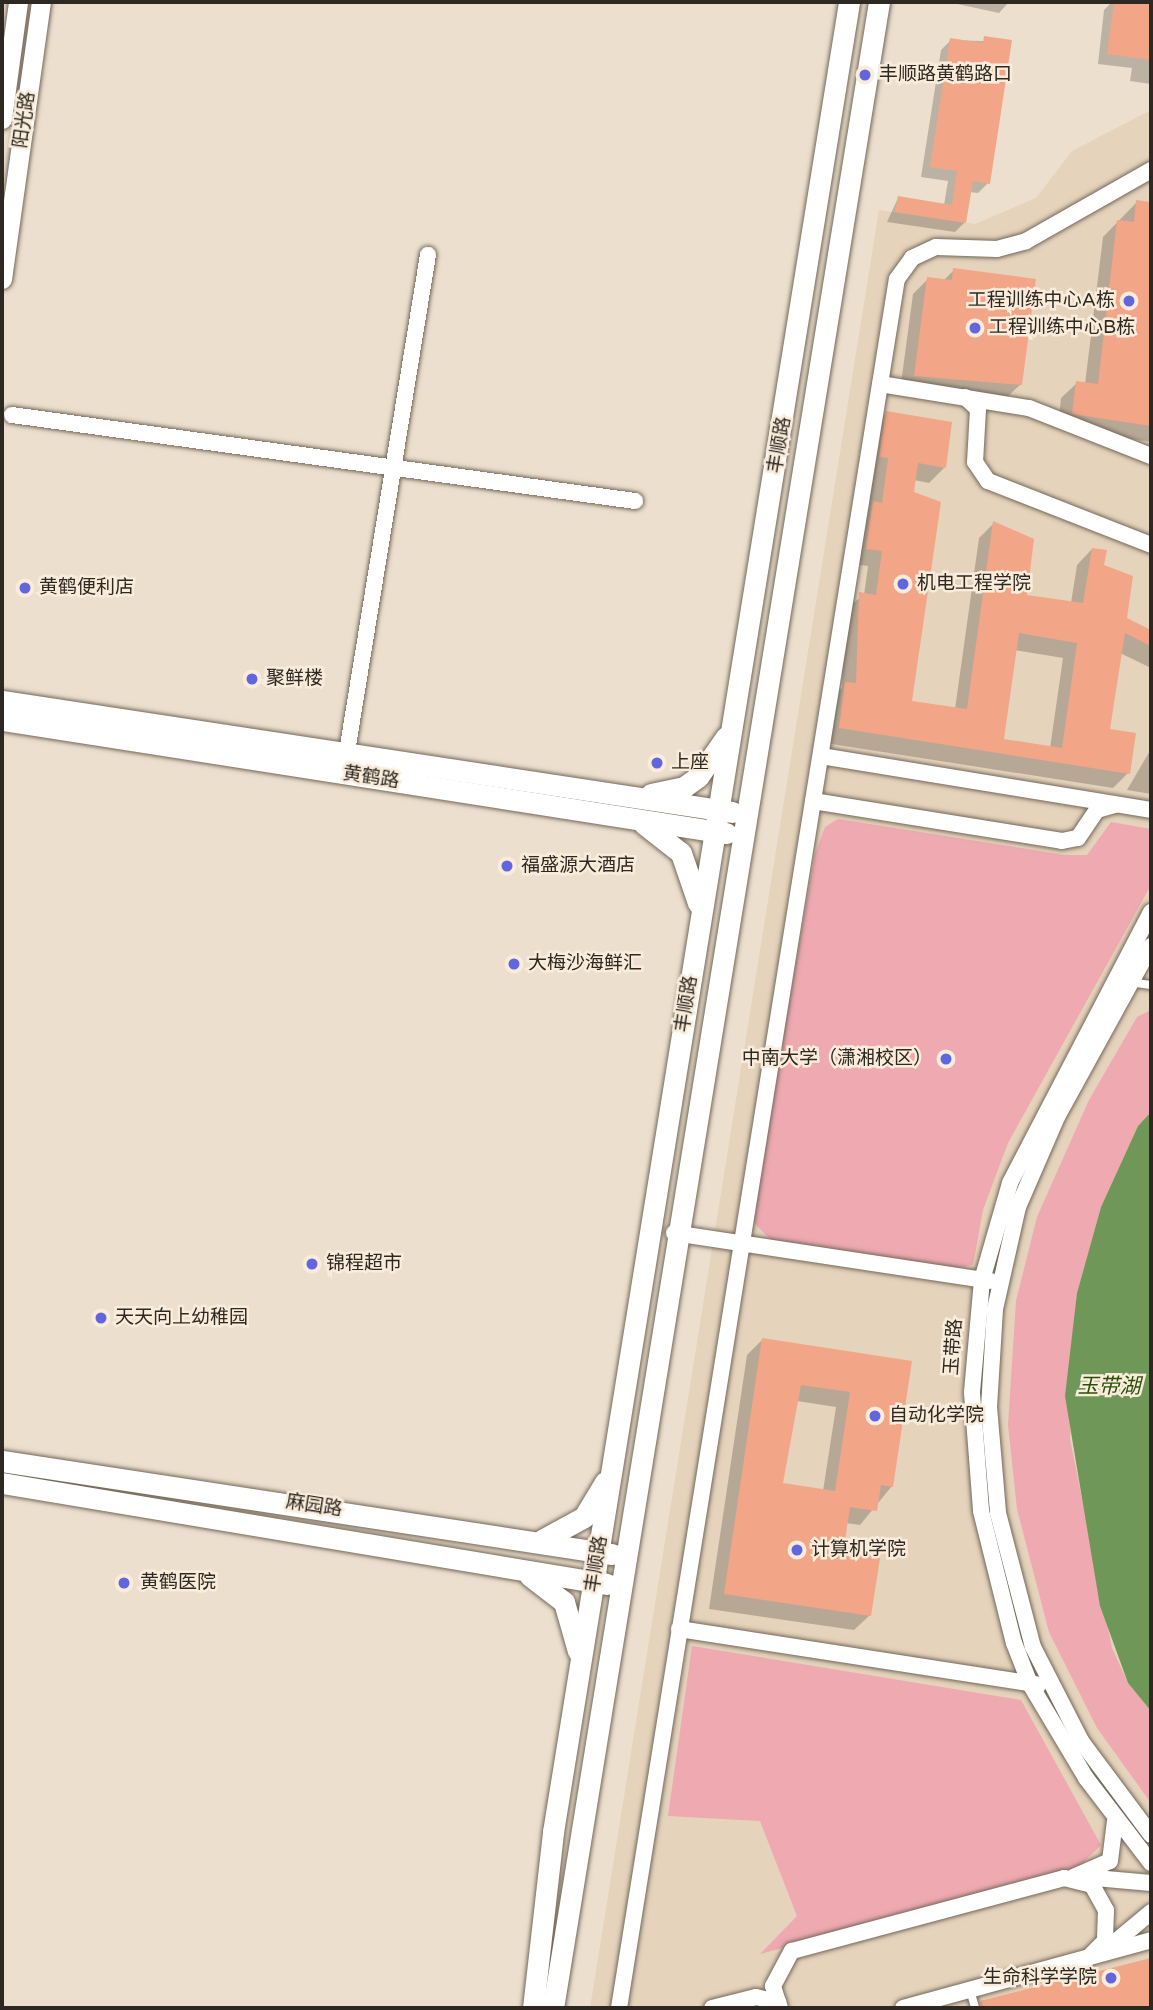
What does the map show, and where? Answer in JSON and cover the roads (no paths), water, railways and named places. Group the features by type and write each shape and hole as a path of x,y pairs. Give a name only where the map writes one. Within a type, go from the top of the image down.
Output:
{"main road":[{"name":"丰顺路","path":"533,2008 580,1674 849,2"},
{"path":"553,2008 674,1233 879,2"},
{"path":"2,701 345,764"},
{"path":"611,804 684,787 722,748 737,705"},
{"name":"黄鹤路","path":"2,720 345,764 742,825"},
{"path":"611,804 642,823 681,853 698,895 699,930"},
{"path":"528,1540 554,1538 584,1517 599,1497 616,1447"},
{"name":"麻园路","path":"2,1461 625,1556"},
{"path":"2,1483 620,1586"},
{"path":"502,1566 536,1579 564,1602 580,1674"}],"street":[{"name":"阳光路","path":"2,119 18,2"},
{"name":"阳光路","path":"2,279 41,2"},
{"path":"619,2008 739,1242 821,756 893,293 912,258 936,247 1013,247 1151,170"},
{"path":"345,764 428,255"},
{"path":"880,384 1012,404 1151,456"},
{"path":"965,397 976,404 979,424 975,462 988,481 1151,545"},
{"path":"979,424 990,409 1012,404"},
{"path":"12,415 635,501"},
{"path":"821,756 1151,810"},
{"path":"1072,797 1086,803 1088,823"},
{"path":"813,802 1062,841 1078,838 1097,810 1121,805"},
{"name":"玉带路","path":"1151,912 1124,982 1010,1184 982,1280 972,1393 981,1511 1030,1684 1112,1815 1151,1863"},
{"path":"1151,946 1124,982 1035,1163 999,1283 990,1359 998,1513 1019,1606 1051,1687 1081,1741 1151,1835"},
{"path":"674,1233 999,1283"},
{"path":"679,1629 1051,1687"},
{"path":"712,2008 756,1997 779,2005 776,1972 792,1951 1064,1878 1094,1873 1110,1861 1117,1842 1112,1815"},
{"path":"1064,1878 1151,1884"},
{"path":"1064,1878 1092,1885 1106,1910 1105,1941 1087,1959"},
{"path":"1087,1959 1151,1912"},
{"path":"903,2008 1151,1940"}],"lane":[{"path":"1124,982 1151,985"},
{"path":"756,1997 776,1972"},
{"path":"970,1990 975,2008"}],"water":[{"name":"玉带湖","path":"1151,1112 1151,1711 1128,1683 1100,1606 1065,1396 1077,1293 1101,1207 1138,1126"}],"place":[{"name":"丰顺路黄鹤路口","path":"865,75"},
{"name":"工程训练中心A栋","path":"1129,301"},
{"name":"工程训练中心B栋","path":"975,328"},
{"name":"机电工程学院","path":"903,584"},
{"name":"黄鹤便利店","path":"25,588"},
{"name":"聚鲜楼","path":"252,679"},
{"name":"上座","path":"657,763"},
{"name":"福盛源大酒店","path":"507,866"},
{"name":"大梅沙海鲜汇","path":"514,964"},
{"name":"中南大学（潇湘校区）","path":"946,1059"},
{"name":"锦程超市","path":"312,1264"},
{"name":"天天向上幼稚园","path":"101,1318"},
{"name":"自动化学院","path":"875,1416"},
{"name":"计算机学院","path":"797,1550"},
{"name":"黄鹤医院","path":"124,1583"},
{"name":"生命科学学院","path":"1111,1978"}]}
